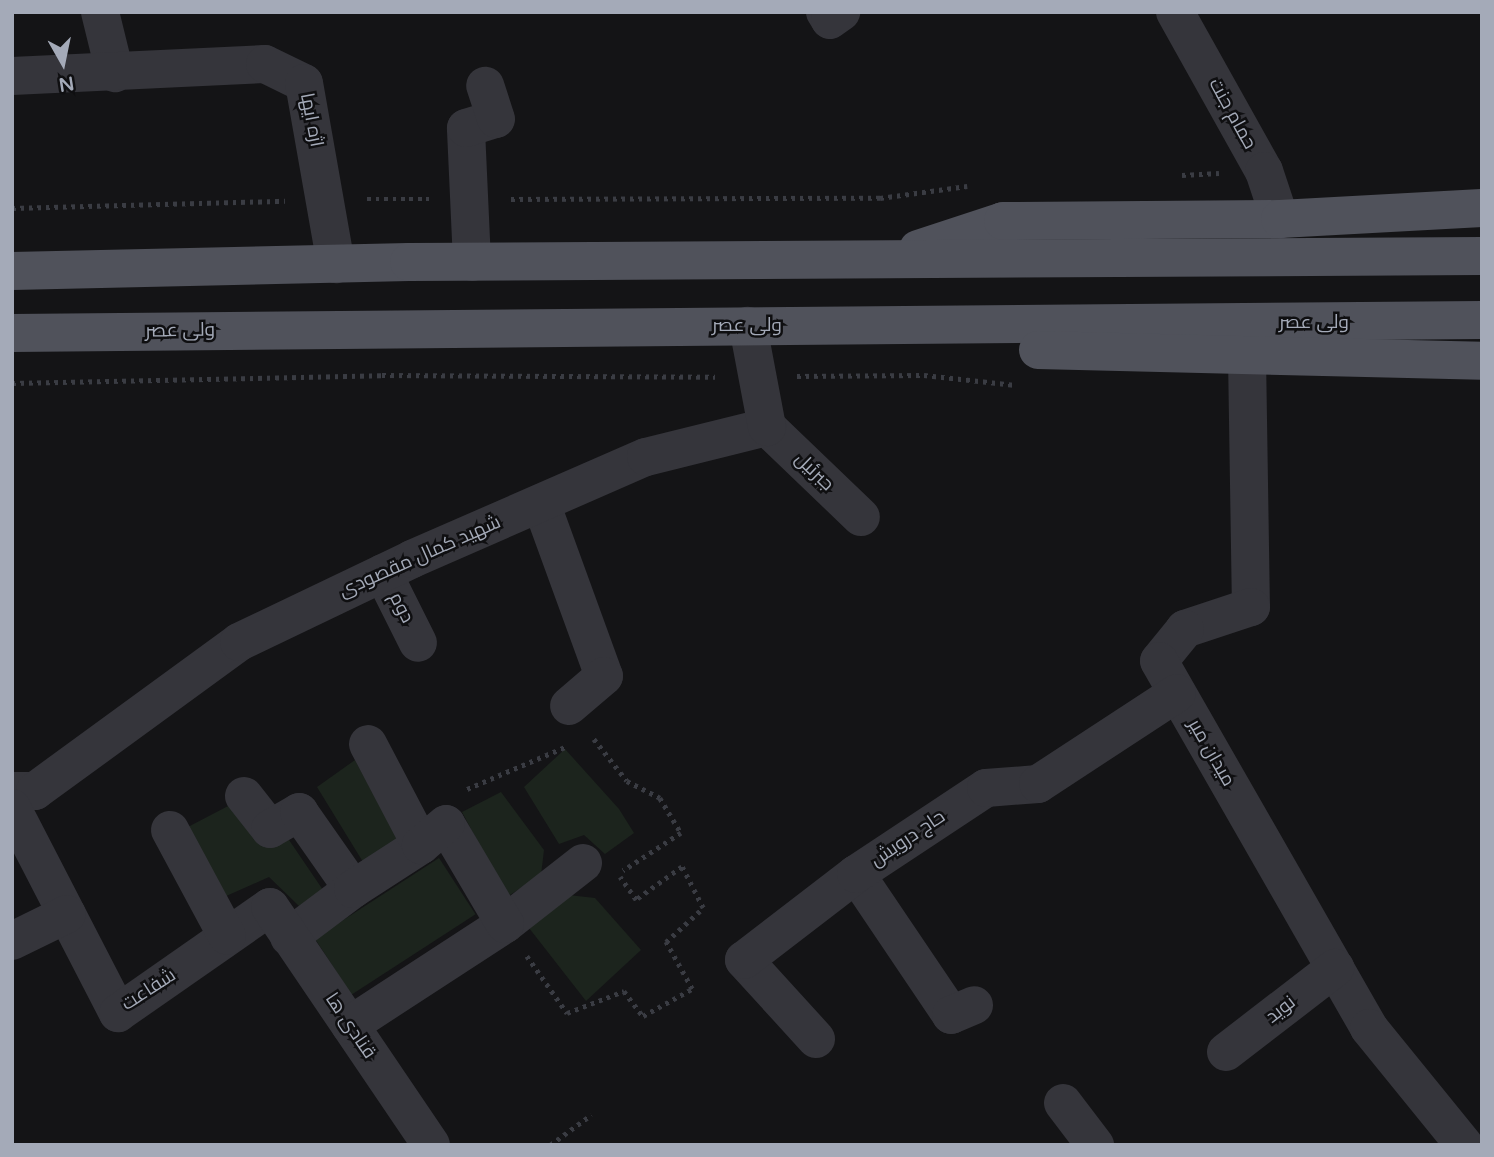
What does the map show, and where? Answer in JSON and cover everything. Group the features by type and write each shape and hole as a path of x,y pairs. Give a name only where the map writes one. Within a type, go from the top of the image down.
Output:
{"main road":[{"path":"885,259 1003,221 1280,219 1482,208"},
{"path":"12,271 471,262 1482,256"},
{"name":"ولی عصر","path":"12,333 1482,320"},
{"path":"888,326 1012,349 1482,361"}],"street":[{"path":"100,12 115,73"},
{"path":"825,12 830,20 841,12"},
{"name":"حمام جنت","path":"1175,12 1264,172 1280,219"},
{"name":"اژه ایها","path":"12,76 265,64 304,83 337,264"},
{"path":"471,262 466,128 496,119 485,86"},
{"path":"748,326 767,427"},
{"name":"میدان میر","path":"1247,356 1251,607 1185,629 1159,661 1370,1028 1464,1145"},
{"name":"شهید کمال مقصودی","path":"12,790 35,791 239,642 383,573 646,457 767,427"},
{"name":"جبرئیل","path":"767,427 861,517"},
{"path":"541,503 604,677 569,706"},
{"name":"دوم","path":"383,573 418,643"},
{"name":"حاج درویش","path":"816,1039 744,960 856,874 986,788 1038,784 1177,693"},
{"path":"368,744 421,845"},
{"path":"244,796 270,829 299,812 353,889"},
{"name":"شفاعت","path":"12,808 118,1013 228,936 280,922 353,889 421,845 446,824 505,924"},
{"path":"170,830 228,936"},
{"path":"350,1026 505,924 583,863"},
{"path":"856,874 951,1015 974,1005"},
{"path":"12,942 67,914"},
{"name":"قنادی ها","path":"280,922 350,1026 414,1139"},
{"name":"نوید","path":"1226,1052 1335,968"},
{"path":"1063,1103 1095,1145"}],"path":[{"path":"1167,176 1264,172"},
{"path":"12,208 325,200 880,198 974,186"},
{"path":"550,1145 592,1115"}],"shaded area":[{"path":"565,749 619,809 634,833 605,854 584,835 559,844 524,787"},
{"path":"355,760 399,841 363,862 317,787"},
{"path":"501,792 544,850 541,875 507,897 462,812"},
{"path":"230,805 287,837 323,890 299,906 269,877 224,897 186,828"},
{"path":"439,858 475,914 351,995 315,939"},
{"path":"550,893 595,898 641,950 586,1001 522,919"}]}
